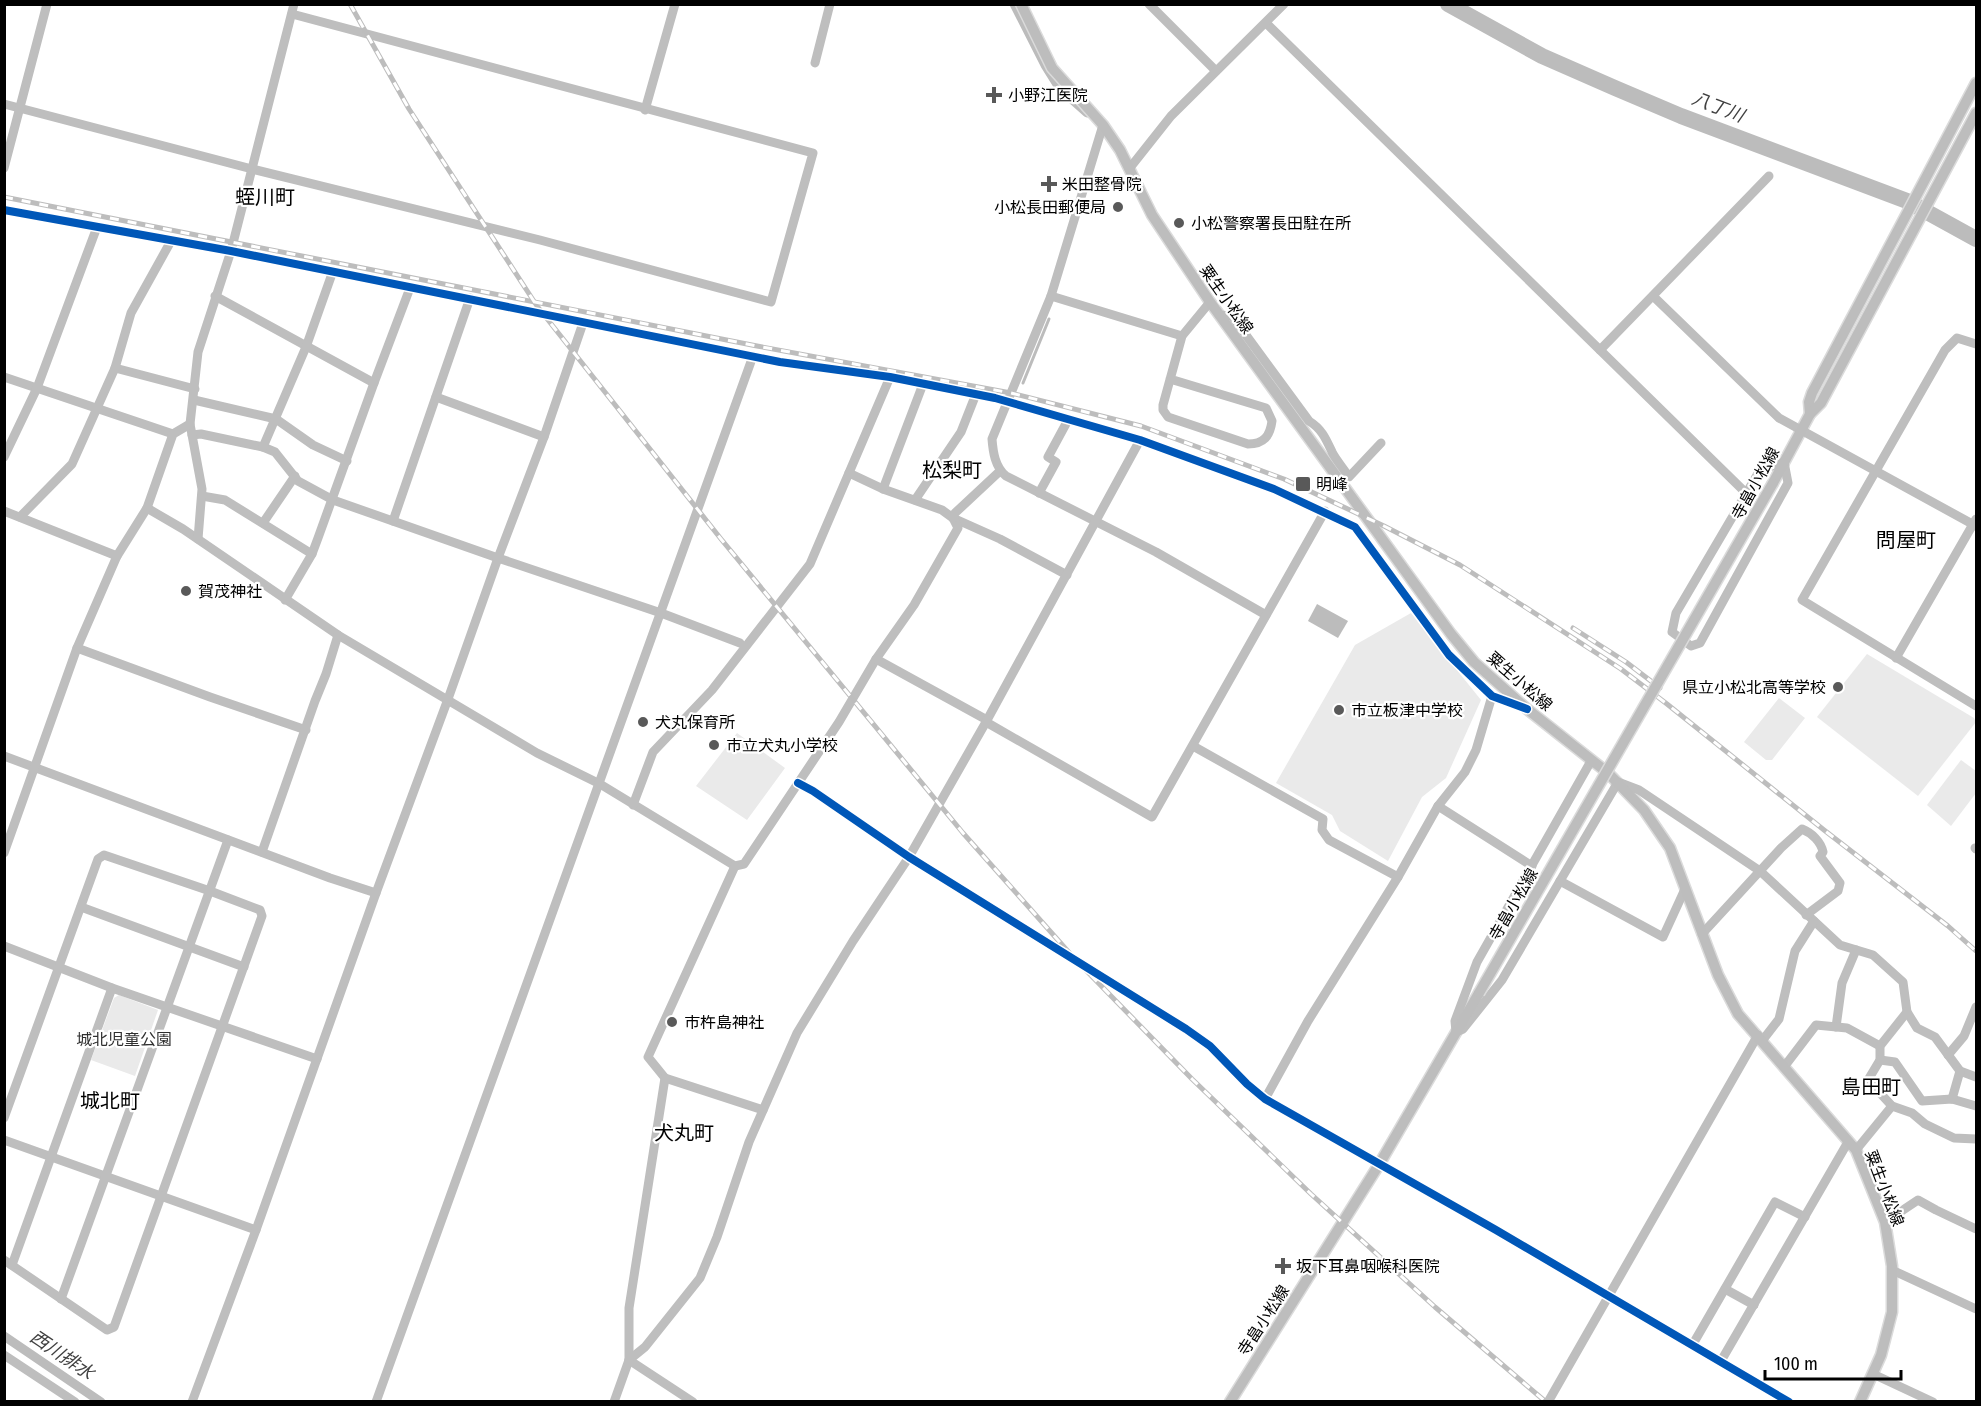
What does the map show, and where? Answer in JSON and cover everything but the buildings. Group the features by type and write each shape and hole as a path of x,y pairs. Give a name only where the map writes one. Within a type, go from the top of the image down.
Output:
{"main road":[{"name":"粟生小松線","path":"1021,4 1052,68 1103,125 1120,150 1152,215 1210,302 1451,634 1474,662 1527,709 1618,783 1644,810 1671,848 1718,975 1738,1014 1852,1146 1885,1222 1892,1270 1892,1312 1881,1355 1860,1401"},
{"name":"寺畠小松線","path":"1810,414 1809,402 1812,393 1977,83"},
{"name":"寺畠小松線","path":"1230,1401 1380,1163 1479,993 1773,483 1810,414 1821,402 1977,113"}],"street":[{"path":"4,168 47,4"},
{"path":"645,110 675,4"},
{"path":"815,63 830,4"},
{"path":"1149,4 1216,71"},
{"path":"1129,169 1171,116 1284,4"},
{"path":"4,104 252,170 540,240 771,302 813,153 645,110 293,9 252,170 231,251 198,352 190,424 202,489 198,539"},
{"path":"1266,23 1745,492"},
{"path":"1103,125 1051,296 992,439 993,452 1000,471 1156,552 1266,615"},
{"path":"1600,350 1768,176"},
{"path":"4,210 231,251 780,362 890,377 976,394 1140,440 1274,489 1355,527 1449,655 1492,696 1527,709"},
{"path":"4,457 37,388 97,226"},
{"path":"20,517 72,464 115,368 131,313 171,241"},
{"path":"263,447 306,347 333,271"},
{"path":"285,600 312,554 410,288"},
{"path":"215,296 374,383"},
{"path":"1051,296 1182,336"},
{"path":"1653,296 1779,418 1976,523 1896,657"},
{"path":"393,521 470,298"},
{"path":"1170,379 1266,408 1272,421 1268,436 1262,442 1248,444 1168,417 1163,410 1163,405 1170,379 1182,336 1210,302"},
{"path":"1219,315 1232,316 1309,421 1318,426 1349,477 1382,443"},
{"path":"192,1401 544,437 583,323"},
{"path":"1977,344 1957,338 1945,350 1802,600 1977,706"},
{"path":"376,1401 753,356"},
{"path":"115,368 195,389"},
{"path":"4,377 173,434"},
{"path":"633,805 653,752 712,690 810,564 890,377"},
{"path":"882,489 923,384"},
{"path":"915,500 961,432 976,394"},
{"path":"436,397 544,437"},
{"path":"194,400 276,419 313,445 347,461"},
{"path":"1039,493 1056,462 1048,457 1068,420"},
{"path":"4,853 77,648 117,556 147,508 173,434 190,424"},
{"path":"192,435 201,434 263,447 275,452 298,481 333,500 661,613 740,643"},
{"path":"629,1360 645,1347 700,1278 717,1237 750,1142 797,1034 853,941 909,857 987,721 1140,440"},
{"path":"1784,462 1788,483 1779,501 1700,643 1691,646 1672,632 1676,613 1745,492 1760,470 1784,462"},
{"path":"147,508 198,539 339,635 537,753 600,784 735,866 744,864 839,722 876,659 914,605 958,528 954,518 955,513 1000,471"},
{"path":"849,473 882,489 942,510 1067,575"},
{"path":"262,523 295,477"},
{"path":"202,496 225,500 312,554"},
{"path":"4,511 117,556"},
{"path":"876,659 1152,817 1325,511"},
{"path":"262,852 339,635"},
{"path":"77,648 306,730"},
{"path":"1265,1099 1308,1021 1398,877 1438,806 1469,765 1476,750 1492,696"},
{"path":"1193,746 1323,819 1322,830 1329,840 1398,877"},
{"path":"4,756 376,893"},
{"path":"1591,761 1477,962 1455,1021 1456,1032 1463,1029 1502,980 1618,783 1639,790 1760,871 1840,945 1873,955 1903,982 1907,1012 1917,1028 1935,1037 1960,1071 1977,1077"},
{"path":"798,783 909,857 1186,1029 1210,1046 1265,1099 1693,1344 1777,1398 1789,1401"},
{"path":"1438,806 1532,866"},
{"path":"1548,1401 1760,1038 1779,1019 1795,951 1810,918 1840,887 1820,856 1823,852 1821,844 1802,829 1702,933"},
{"path":"61,1299 228,840"},
{"path":"4,1118 98,859 104,855 260,910 262,916 114,1327 107,1330 8,1263 53,1157 112,988"},
{"path":"735,866 648,1057 665,1078 763,1110"},
{"path":"1560,881 1663,937 1685,889"},
{"path":"81,907 244,967"},
{"path":"4,946 112,988 317,1059"},
{"path":"1836,1027 1842,983 1856,950"},
{"path":"1948,1055 1964,1036 1977,1007"},
{"path":"1907,1012 1880,1046 1880,1060 1868,1080 1892,1106 1912,1113 1925,1124 1954,1138 1977,1139"},
{"path":"1784,1067 1816,1025 1847,1028 1880,1046"},
{"path":"1880,1060 1895,1062 1922,1101 1952,1100 1977,1106"},
{"path":"1952,1100 1960,1071"},
{"path":"614,1401 629,1360 629,1308 665,1078"},
{"path":"1721,1361 1805,1217 1852,1146 1892,1106"},
{"path":"4,1140 256,1230"},
{"path":"1885,1222 1918,1200 1977,1229"},
{"path":"1693,1344 1775,1202 1805,1217"},
{"path":"1892,1270 1977,1309"},
{"path":"1725,1289 1754,1305"},
{"path":"4,1355 75,1401"},
{"path":"629,1360 693,1401"},
{"path":"1872,1374 1933,1401"}],"green space":[{"path":"1411,613 1481,700 1446,778 1422,797 1388,861 1340,831 1332,815 1276,783 1355,645"},
{"path":"1867,654 1974,718 1976,722 1918,796 1817,717"},
{"path":"1779,698 1805,718 1772,760 1766,760 1744,742"},
{"path":"737,733 785,768 747,820 696,786"},
{"path":"1961,760 1976,771 1976,793 1951,826 1927,805"},
{"name":"城北児童公園","path":"119,995 158,1010 135,1076 91,1060 114,998"}],"shaded area":[{"path":"1317,604 1348,621 1338,638 1308,621"}],"waterway":[{"path":"1014,4 1060,89 1087,113"},
{"name":"八丁川","path":"1448,4 1542,56 1681,116 1907,201 1976,239"},
{"path":"1023,383 1049,319"},
{"name":"西川排水","path":"4,1336 101,1402"}],"railway":[{"path":"350,4 409,109 537,306 721,539 963,833 1073,957 1192,1079 1311,1194 1435,1307 1546,1402"},
{"path":"4,197 757,346 1011,393 1141,426 1284,479 1460,565 1621,669 1948,926 1976,951"},
{"path":"1573,628 1626,662 1660,688"}],"cycle path":[{"path":"4,210 231,251 780,362 890,377 995,398 1140,440 1274,489 1355,527 1449,655 1492,696 1527,709"},
{"path":"798,783 909,857 1186,1029 1210,1046 1265,1099 1496,1230 1789,1402"}],"place":[{"name":"小野江医院","path":"994,95"},
{"name":"米田整骨院","path":"1049,184"},
{"name":"小松長田郵便局","path":"1118,207"},
{"name":"小松警察署長田駐在所","path":"1179,223"},
{"name":"明峰","path":"1303,484"},
{"name":"賀茂神社","path":"186,591"},
{"name":"県立小松北高等学校","path":"1838,687"},
{"name":"市立板津中学校","path":"1339,710"},
{"name":"犬丸保育所","path":"643,722"},
{"name":"市立犬丸小学校","path":"714,745"},
{"name":"市杵島神社","path":"672,1022"},
{"name":"坂下耳鼻咽喉科医院","path":"1283,1266"}],"district":[{"name":"蛭川町","path":"265,197"},
{"name":"松梨町","path":"952,470"},
{"name":"問屋町","path":"1906,540"},
{"name":"島田町","path":"1871,1087"},
{"name":"城北町","path":"110,1101"},
{"name":"犬丸町","path":"684,1133"}]}
